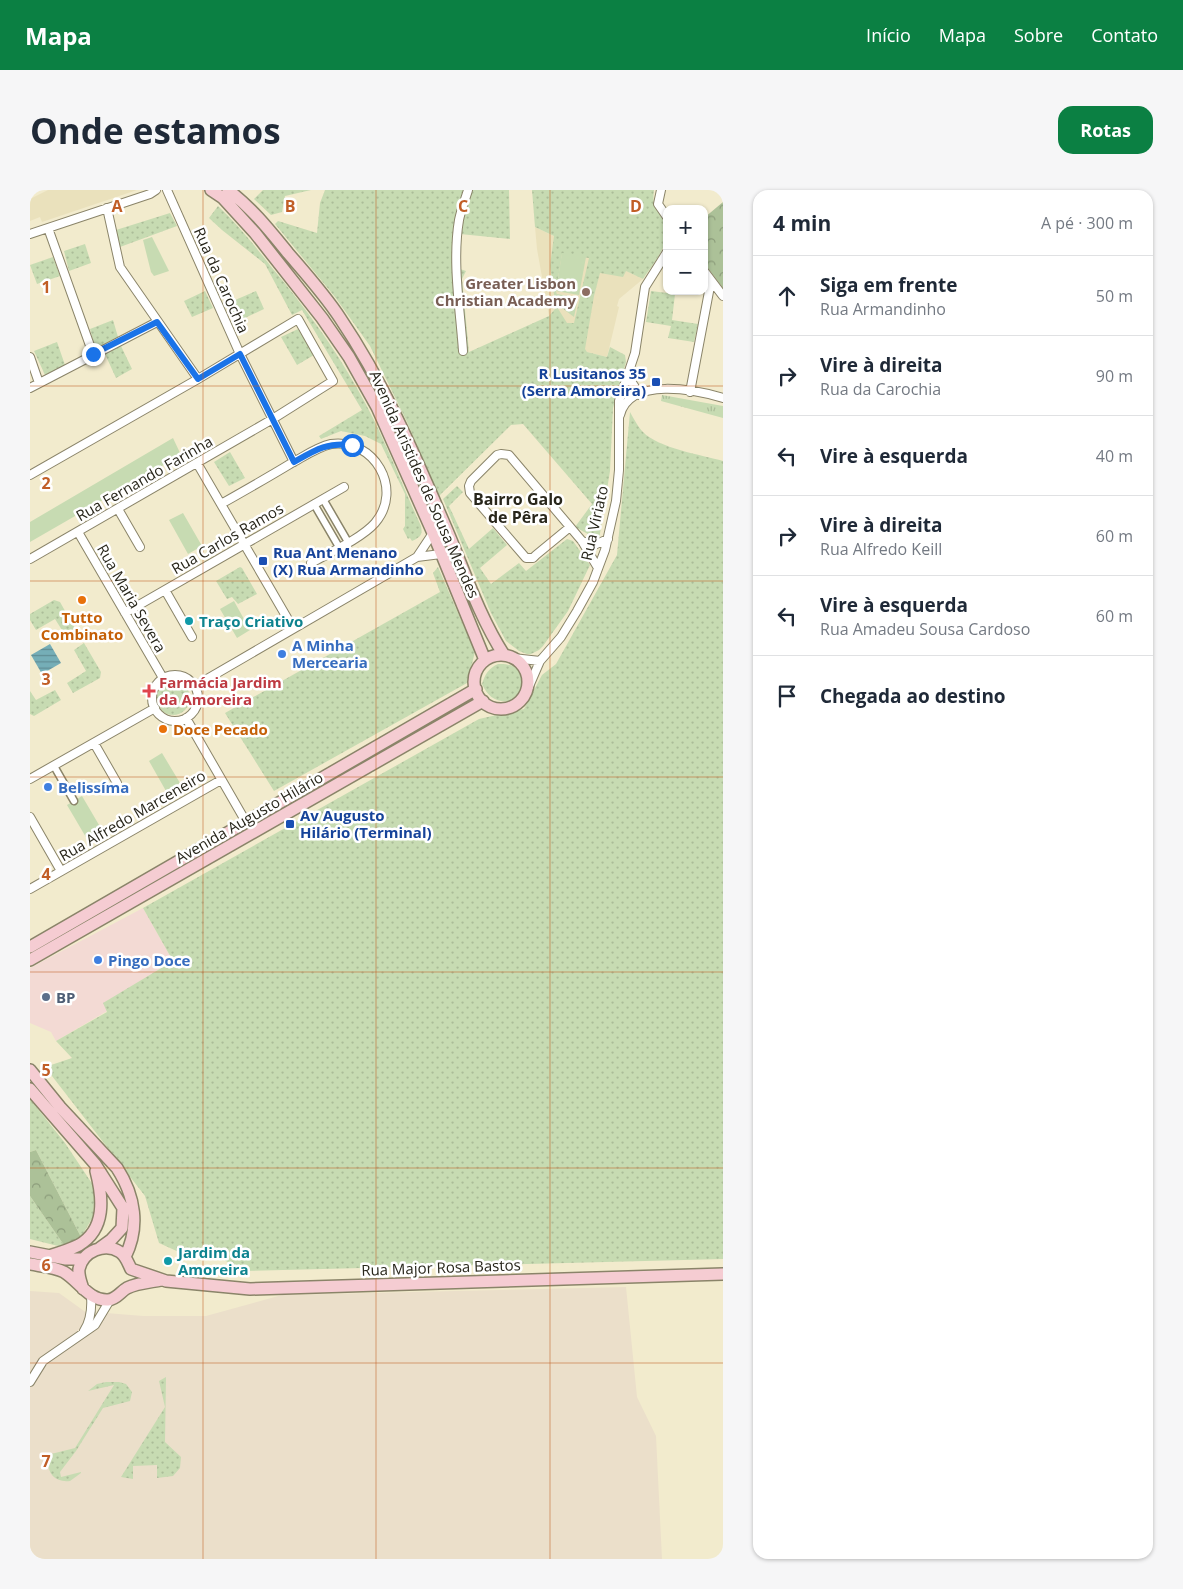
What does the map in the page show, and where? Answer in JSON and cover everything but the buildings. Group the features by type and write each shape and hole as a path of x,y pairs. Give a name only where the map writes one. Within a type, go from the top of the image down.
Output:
{"main road":[{"name":"Avenida Aristides de Sousa Mendes","path":"211,190 223,198 255,233 322,318 349,357 377,407 442,554 485,660"},
{"name":"Avenida Aristides de Sousa Mendes","path":"228,190 240,198 263,222 340,317 381,386 420,467 489,628 508,656"},
{"path":"508,656 520,662 528,675 527,691 519,702 505,708 497,708 483,701 476,690 474,681 476,673 485,660 491,657 508,656"},
{"name":"Avenida Augusto Hilário","path":"30,948 476,690"},
{"name":"Avenida Augusto Hilário","path":"30,960 483,701"},
{"path":"30,1070 60,1107 117,1168 123,1177 133,1201 134,1217 132,1244 125,1257"},
{"path":"30,1089 95,1164 123,1208 123,1225 120,1231 83,1259 79,1269 79,1279 87,1292"},
{"path":"49,1256 80,1244 97,1226 101,1207 95,1164"},
{"path":"30,1264 62,1271 87,1292 100,1300 110,1300 120,1296 127,1288 131,1279 131,1269 120,1252 110,1248 100,1248"},
{"path":"30,1252 66,1259 83,1259"},
{"path":"131,1269 161,1280"},
{"name":"Rua Major Rosa Bastos","path":"161,1280 250,1289 723,1274"},
{"path":"127,1288 161,1280"}],"street":[{"path":"30,234 150,194 156,190"},
{"name":"Rua da Carochia","path":"167,190 240,354 294,462"},
{"path":"463,351 457,270 458,233 460,217 468,190"},
{"path":"661,190 658,204 663,211"},
{"path":"107,208 120,267 198,379"},
{"path":"48,228 93,354"},
{"name":"Rua Viriato","path":"527,691 540,661 561,638 578,611 603,555 616,501 619,470 619,402 635,353 645,287 663,258"},
{"path":"708,277 723,296"},
{"path":"690,392 711,281"},
{"name":"Rua Fernando Farinha","path":"30,559 272,420 333,381 298,319 240,354"},
{"path":"30,388 157,322"},
{"path":"30,475 240,354"},
{"path":"30,357 40,383"},
{"path":"627,375 640,394"},
{"path":"619,422 623,407 630,400 651,389 661,388 723,398"},
{"path":"221,504 319,448 339,443 362,449 381,468 387,493 383,510 369,529 311,563"},
{"path":"570,526 533,558 526,558 470,493 469,486 471,481 497,456 500,454 509,455 570,526 582,541 598,568"},
{"path":"197,463 293,628"},
{"name":"Rua Carlos Ramos","path":"125,613 344,487"},
{"path":"323,499 348,542"},
{"path":"314,504 339,546"},
{"path":"118,509 140,547"},
{"name":"Rua Maria Severa","path":"78,532 163,678"},
{"path":"416,557 433,533"},
{"path":"582,541 597,544 608,539"},
{"path":"582,541 603,555"},
{"path":"195,686 416,557 442,554"},
{"path":"165,590 192,637"},
{"path":"508,656 540,661"},
{"path":"177,675 190,680 195,686 198,704 186,718 179,720 165,718 155,708 153,702 154,688 163,678 177,675"},
{"path":"30,779 155,708"},
{"path":"186,718 246,822"},
{"path":"94,743 117,783"},
{"path":"54,766 74,801"},
{"name":"Rua Alfredo Marceneiro","path":"30,889 221,780"},
{"path":"30,817 61,871"},
{"path":"82,1335 89,1323 92,1304 87,1292"},
{"path":"30,1382 43,1361 95,1325 110,1300"}],"shaded area":[{"path":"48,190 137,190 42,222 40,217 30,221 30,199"},
{"name":"Greater Lisbon Christian Academy","path":"535,227 643,279 619,299 617,306 619,307 607,357 587,352 549,316"},
{"path":"143,908 173,961 104,1003 107,1011 56,1041 51,1032 30,1023 30,968"},
{"path":"626,1287 637,1397 656,1436 662,1559 30,1559 30,1291 59,1293 91,1316 106,1313 143,1316 206,1316 282,1295"}],"green space":[{"path":"263,190 311,190 285,196 282,212 271,215 254,199"},
{"path":"325,190 509,190 510,239 460,234 460,269 466,271 462,279 469,352 549,316 556,308 550,266 554,236 535,227 532,190 654,190 654,205 663,219 663,248 643,279 626,271 623,277 600,273 585,349 587,352 607,357 610,347 625,355 626,362 613,408 610,471 599,540 575,527 592,504 523,424 511,425 439,496 407,422 370,346 335,297 275,224 278,221 317,233 320,203","holes":["562,254 589,258 574,323 567,323 557,307 556,291"]},
{"path":"723,202 723,288 708,268 708,215"},
{"path":"218,206 247,236 296,298 349,374 367,406 421,526 421,534 412,541 410,538 408,539 403,529 405,526 405,494 381,444 365,436 341,431 321,439 319,436 362,410 302,310 292,315 265,264 209,218"},
{"path":"170,213 177,226 120,247 116,230"},
{"path":"152,237 169,271 154,276 151,272 143,240"},
{"path":"85,244 91,263 69,271 64,251"},
{"path":"562,253 586,257 579,295 556,291"},
{"path":"53,257 60,276 37,284 30,265"},
{"path":"205,291 213,308 192,317 184,301"},
{"path":"256,291 264,309 234,323 226,304"},
{"path":"651,291 663,292 663,295 675,295 672,320 698,324 694,342 668,338 671,326 646,322"},
{"path":"557,294 578,298 574,317 558,305"},
{"path":"113,320 118,337 99,347 94,344 90,329"},
{"path":"298,329 314,355 297,365 281,337"},
{"path":"57,342 65,365 45,375 34,351"},
{"path":"121,346 132,369 116,378 105,354"},
{"path":"662,395 723,406 723,418 661,401"},
{"path":"630,412 643,432 650,438 669,447 723,461 723,1259 243,1271 209,1251 181,1253 159,1243 145,1196 45,1067 72,1058 56,1041 107,1012 103,1003 173,961 143,908 479,719 524,709 542,675 556,664 617,555"},
{"path":"173,438 181,455 30,542 30,522"},
{"path":"230,452 245,478 229,486 214,462"},
{"path":"457,486 463,492 449,506 469,549 493,528 507,545 480,568 491,584 519,563 526,571 567,539 573,541 590,565 568,611 543,646 531,654 519,651 506,641 491,613 443,499"},
{"path":"183,513 202,546 188,554 169,520"},
{"path":"240,567 257,594 238,604 232,597 227,599 216,581"},
{"path":"438,567 475,652 467,683 274,791 225,713 440,592 433,573"},
{"path":"54,600 60,602 77,632 67,638 55,619 36,630 30,620 30,614"},
{"path":"234,601 250,630 237,638 220,609"},
{"path":"84,643 101,672 100,678 73,693 67,683 86,671 74,650"},
{"path":"498,664 514,667 521,677 523,688 511,701 501,701 493,698 482,684 484,677 492,667"},
{"path":"173,681 185,686 190,698 185,710 173,715 161,710 156,698 161,686"},
{"path":"55,690 61,700 34,716 30,714 30,691 36,700"},
{"path":"162,753 180,783 166,791 149,761"},
{"path":"82,796 102,830 87,839 67,805"},
{"path":"30,1099 65,1143 95,1188 93,1217 81,1237 36,1150 30,1152"},
{"path":"36,1150 81,1237 66,1248 30,1196 30,1152"},
{"path":"30,1196 66,1248 30,1239"},
{"path":"166,1377 165,1442 181,1457 180,1468 173,1476 157,1478 157,1465 133,1466 133,1479 121,1477 165,1407 159,1381"},
{"path":"106,1382 126,1384 132,1392 130,1401 103,1408 76,1451 60,1472 61,1477 81,1473 70,1481 61,1481 51,1473 48,1460 51,1454 75,1448 114,1385 88,1391 97,1384"}],"water":[{"path":"50,644 61,663 42,674 31,655"}],"place":[{"name":"Greater Lisbon Christian Academy","path":"586,292"},
{"name":"R Lusitanos 35 (Serra Amoreira)","path":"656,382"},
{"name":"Rua Ant Menano (X) Rua Armandinho","path":"263,561"},
{"name":"Tutto Combinato","path":"82,600"},
{"name":"Traço Criativo","path":"189,621"},
{"name":"A Minha Mercearia","path":"282,654"},
{"name":"Farmácia Jardim da Amoreira","path":"149,691"},
{"name":"Doce Pecado","path":"163,729"},
{"name":"Belissíma","path":"48,787"},
{"name":"Av Augusto Hilário (Terminal)","path":"290,824"},
{"name":"Pingo Doce","path":"98,960"},
{"name":"BP","path":"46,997"},
{"name":"Jardim da Amoreira","path":"168,1261"}],"district":[{"name":"Bairro Galo de Pêra","path":"518,508"}],"route":[{"path":"93,354 157,322 198,379 240,354 294,462 319,448 329,445 339,443 352,445"}]}
